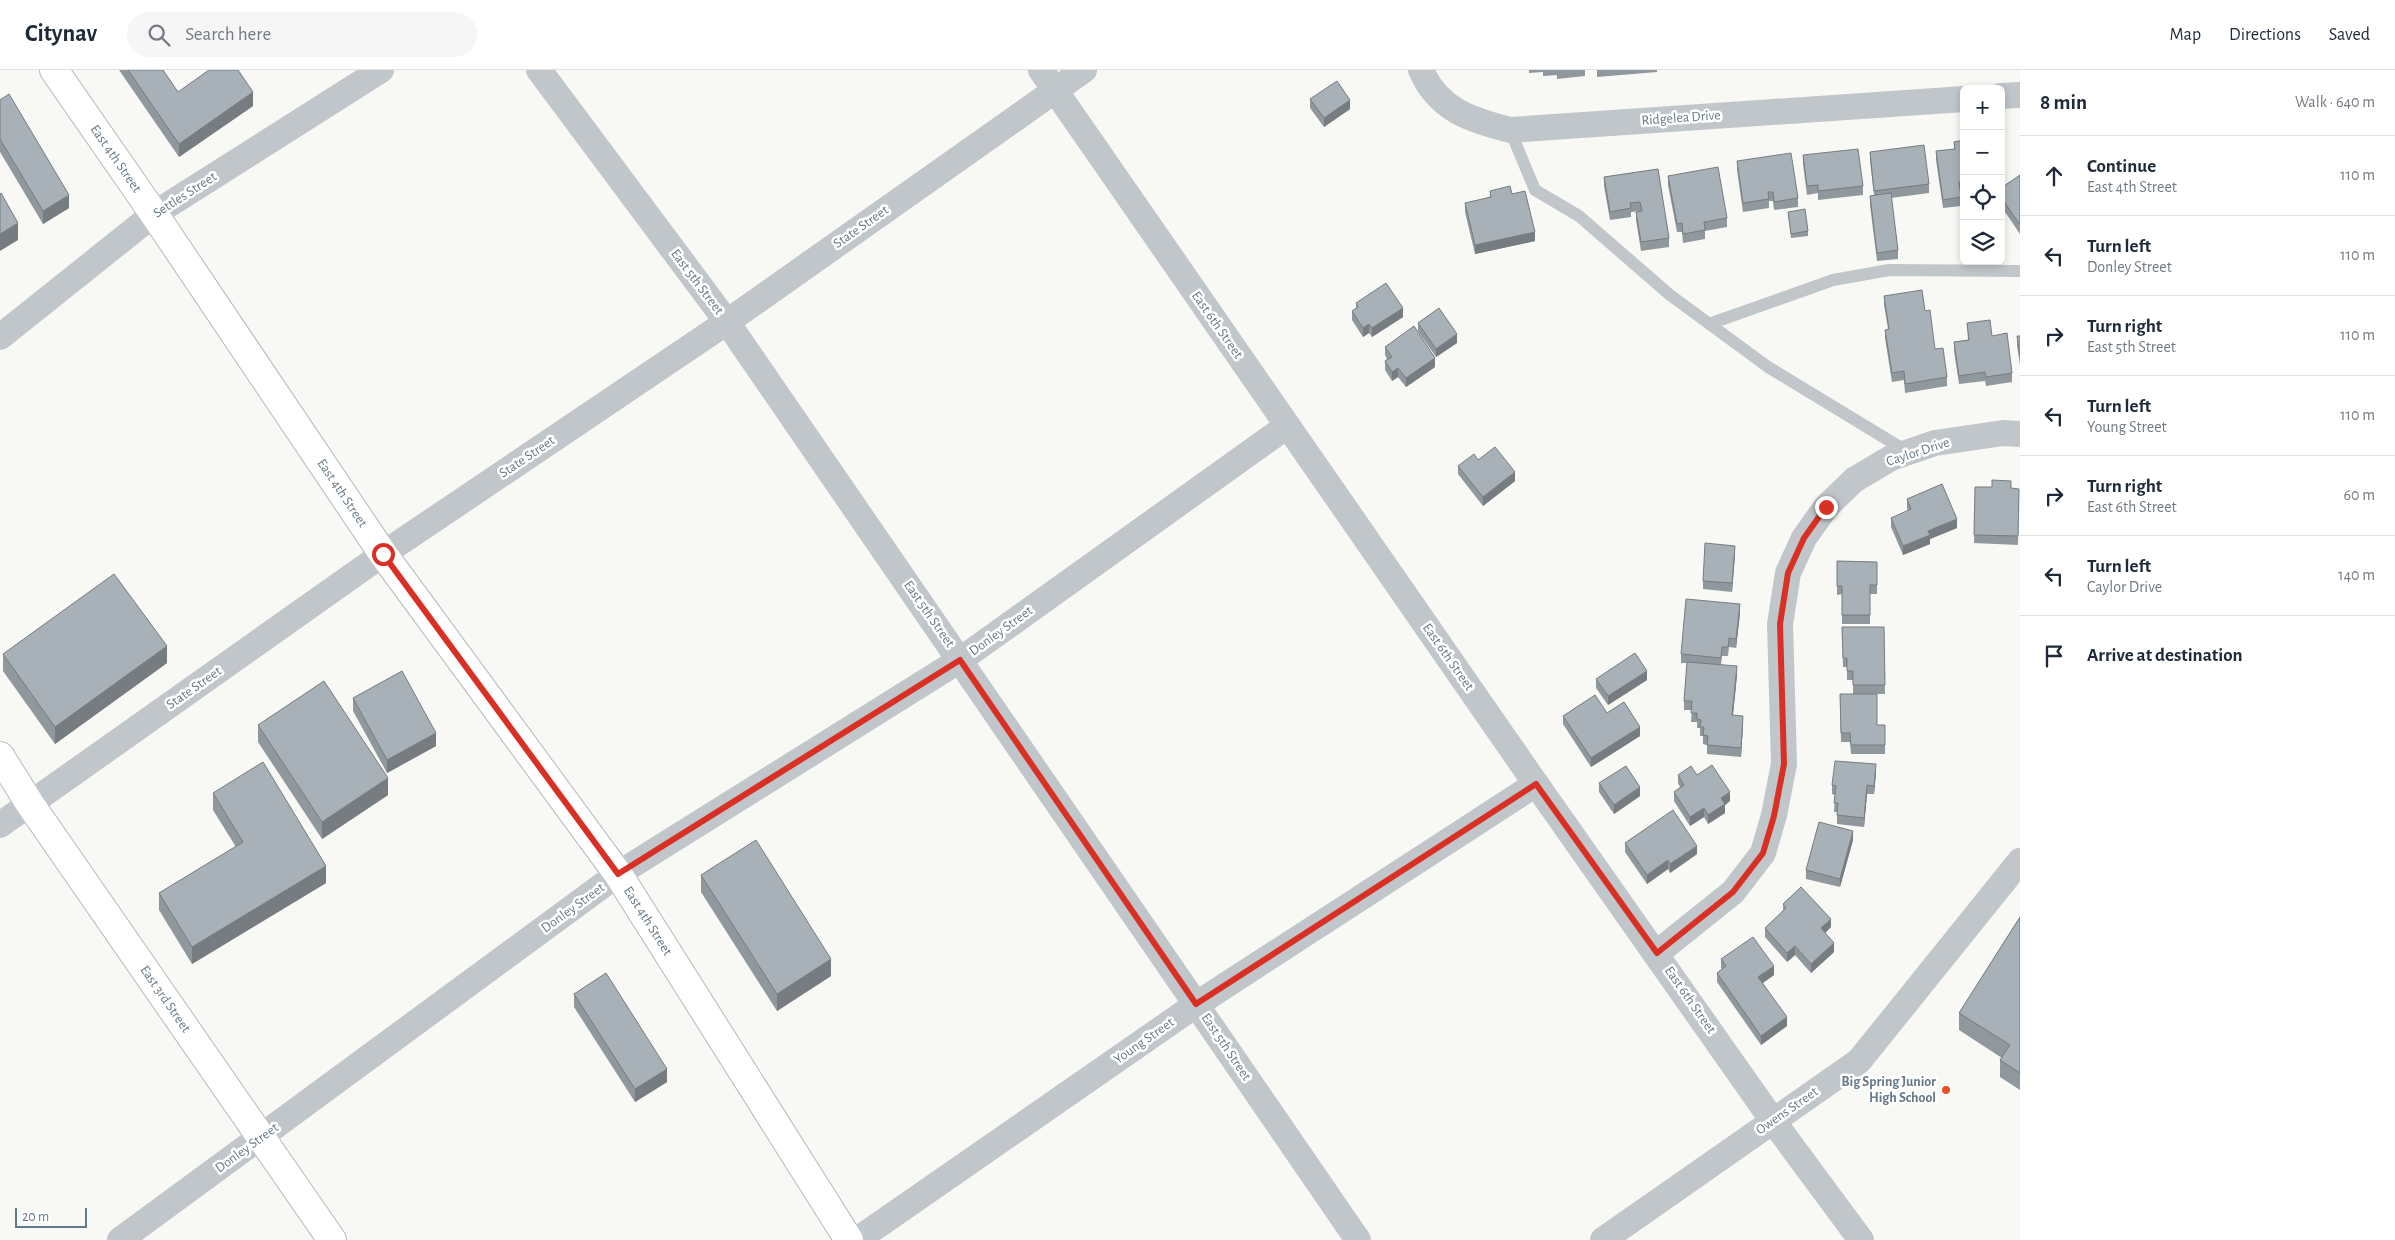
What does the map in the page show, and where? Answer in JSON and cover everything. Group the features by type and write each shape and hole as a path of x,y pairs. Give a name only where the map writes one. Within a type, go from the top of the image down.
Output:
{"main road":[{"name":"East 4th Street","path":"54,70 154,214 383,554 618,874 849,1240"},
{"name":"East 3rd Street","path":"0,756 30,804 332,1240"}],"street":[{"name":"Settles Street","path":"0,337 154,214 381,70"},
{"name":"East 5th Street","path":"539,70 726,322 1358,1240"},
{"name":"State Street","path":"0,825 383,554 726,322 1048,80 1084,70"},
{"name":"Ridgelea Drive","path":"1421,70 1425,80 1451,109 1475,121 1510,130 1960,99"},
{"name":"East 6th Street","path":"1048,80 1536,784 1657,953 1773,1121 1861,1240"},
{"path":"2005,96 2020,95"},
{"name":"Donley Street","path":"120,1240 618,874 960,660 1287,426"},
{"name":"Caylor Drive","path":"1657,953 1733,892 1763,853 1774,816 1784,764 1780,624 1788,573 1804,538 1826,507 1854,480 1891,458 1945,442 2003,433 2020,434"},
{"name":"Young Street","path":"857,1240 1196,1004 1536,784"},
{"name":"Owens Street","path":"1603,1240 1859,1061 2020,861"}],"lane":[{"path":"1510,130 1535,190 1579,216 1670,295 1768,367 1908,452"},
{"path":"1709,324 1833,280 1889,270 2020,271"}],"building":[{"path":"128,70 163,70 178,92 209,70 238,70 253,92 179,144"},
{"path":"1337,81 1350,100 1324,118 1310,99"},
{"path":"9,94 69,195 43,211 0,139 0,100"},
{"path":"1960,141 1960,197 1943,200 1936,151 1955,149 1954,142"},
{"path":"1924,145 1929,184 1874,191 1870,152"},
{"path":"1858,149 1863,186 1818,191 1818,185 1807,186 1803,155"},
{"path":"1791,153 1798,198 1774,202 1773,192 1768,192 1769,199 1743,203 1737,161"},
{"path":"1718,167 1727,218 1704,222 1705,230 1683,234 1682,223 1677,224 1668,176"},
{"path":"1658,169 1669,238 1641,242 1636,212 1642,211 1640,202 1630,203 1631,208 1610,212 1604,177"},
{"path":"2020,175 2020,225 2005,203 2005,185"},
{"path":"1510,186 1512,194 1525,191 1535,232 1475,245 1465,203 1491,197 1490,191"},
{"path":"1891,193 1898,250 1877,253 1870,196"},
{"path":"0,194 18,223 0,234"},
{"path":"1805,209 1808,231 1791,234 1788,212"},
{"path":"1386,283 1403,308 1372,328 1369,324 1363,328 1352,311 1358,307 1356,303"},
{"path":"1922,290 1925,311 1930,310 1935,349 1943,348 1947,377 1905,384 1904,371 1892,373 1885,330 1889,329 1884,296"},
{"path":"1439,308 1457,334 1436,349 1418,323"},
{"path":"1990,320 1992,336 2007,333 2012,373 1986,377 1985,372 1959,376 1954,342 1969,340 1967,323"},
{"path":"1414,326 1435,358 1406,378 1398,368 1392,372 1385,361 1392,357 1385,347"},
{"path":"2017,336 2020,336 2020,356"},
{"path":"1495,447 1515,472 1483,497 1458,466 1474,454 1478,460"},
{"path":"1992,480 2011,481 2011,488 2019,489 2018,536 1974,535 1975,487 1992,487"},
{"path":"1942,484 1957,519 1928,531 1930,535 1903,546 1891,518 1911,509 1907,499"},
{"path":"1705,543 1735,546 1732,583 1703,581"},
{"path":"1837,561 1877,562 1877,585 1870,585 1870,615 1842,615 1842,586 1837,586"},
{"path":"114,574 167,646 55,727 3,654"},
{"path":"1686,599 1740,604 1736,639 1729,638 1728,647 1722,647 1721,658 1681,654"},
{"path":"1842,627 1884,627 1885,685 1853,685 1853,671 1847,671 1847,658 1843,658"},
{"path":"1635,653 1647,671 1608,696 1596,679"},
{"path":"1687,662 1737,666 1732,715 1743,716 1741,748 1707,745 1708,736 1703,735 1704,727 1700,727 1701,720 1697,719 1697,713 1691,713 1692,701 1684,701"},
{"path":"402,671 436,733 387,760 353,698"},
{"path":"324,681 388,778 322,822 258,725"},
{"path":"1840,694 1877,694 1877,725 1885,725 1885,745 1851,745 1850,733 1841,733"},
{"path":"1595,695 1607,713 1624,702 1640,727 1591,758 1563,716"},
{"path":"1835,761 1876,764 1874,786 1867,785 1864,818 1837,815 1838,803 1834,803 1836,786 1832,785"},
{"path":"263,762 326,866 192,947 159,893 243,842 213,793"},
{"path":"1712,765 1730,792 1721,798 1725,804 1708,815 1704,808 1690,817 1674,792 1684,785 1678,775 1691,766 1697,775"},
{"path":"1626,766 1640,787 1614,805 1599,783"},
{"path":"1673,810 1697,846 1670,864 1668,860 1647,875 1625,843"},
{"path":"1819,822 1853,831 1840,879 1806,870"},
{"path":"756,840 831,959 777,994 701,875"},
{"path":"1801,887 1831,919 1821,928 1834,943 1811,964 1795,946 1787,953 1765,928 1786,908 1783,904"},
{"path":"2020,917 2020,1073 2000,1060 2010,1045 1959,1013"},
{"path":"1753,937 1774,966 1758,977 1787,1017 1761,1036 1717,973 1726,966 1721,959"},
{"path":"606,973 667,1069 635,1089 574,994"}],"place":[{"name":"Big Spring Junior High School","path":"1946,1090"}],"route":[{"path":"383,554 618,874 960,660 1196,1004 1536,784 1657,953 1733,892 1763,853 1774,816 1784,764 1780,624 1788,573 1804,538 1826,507"}]}
